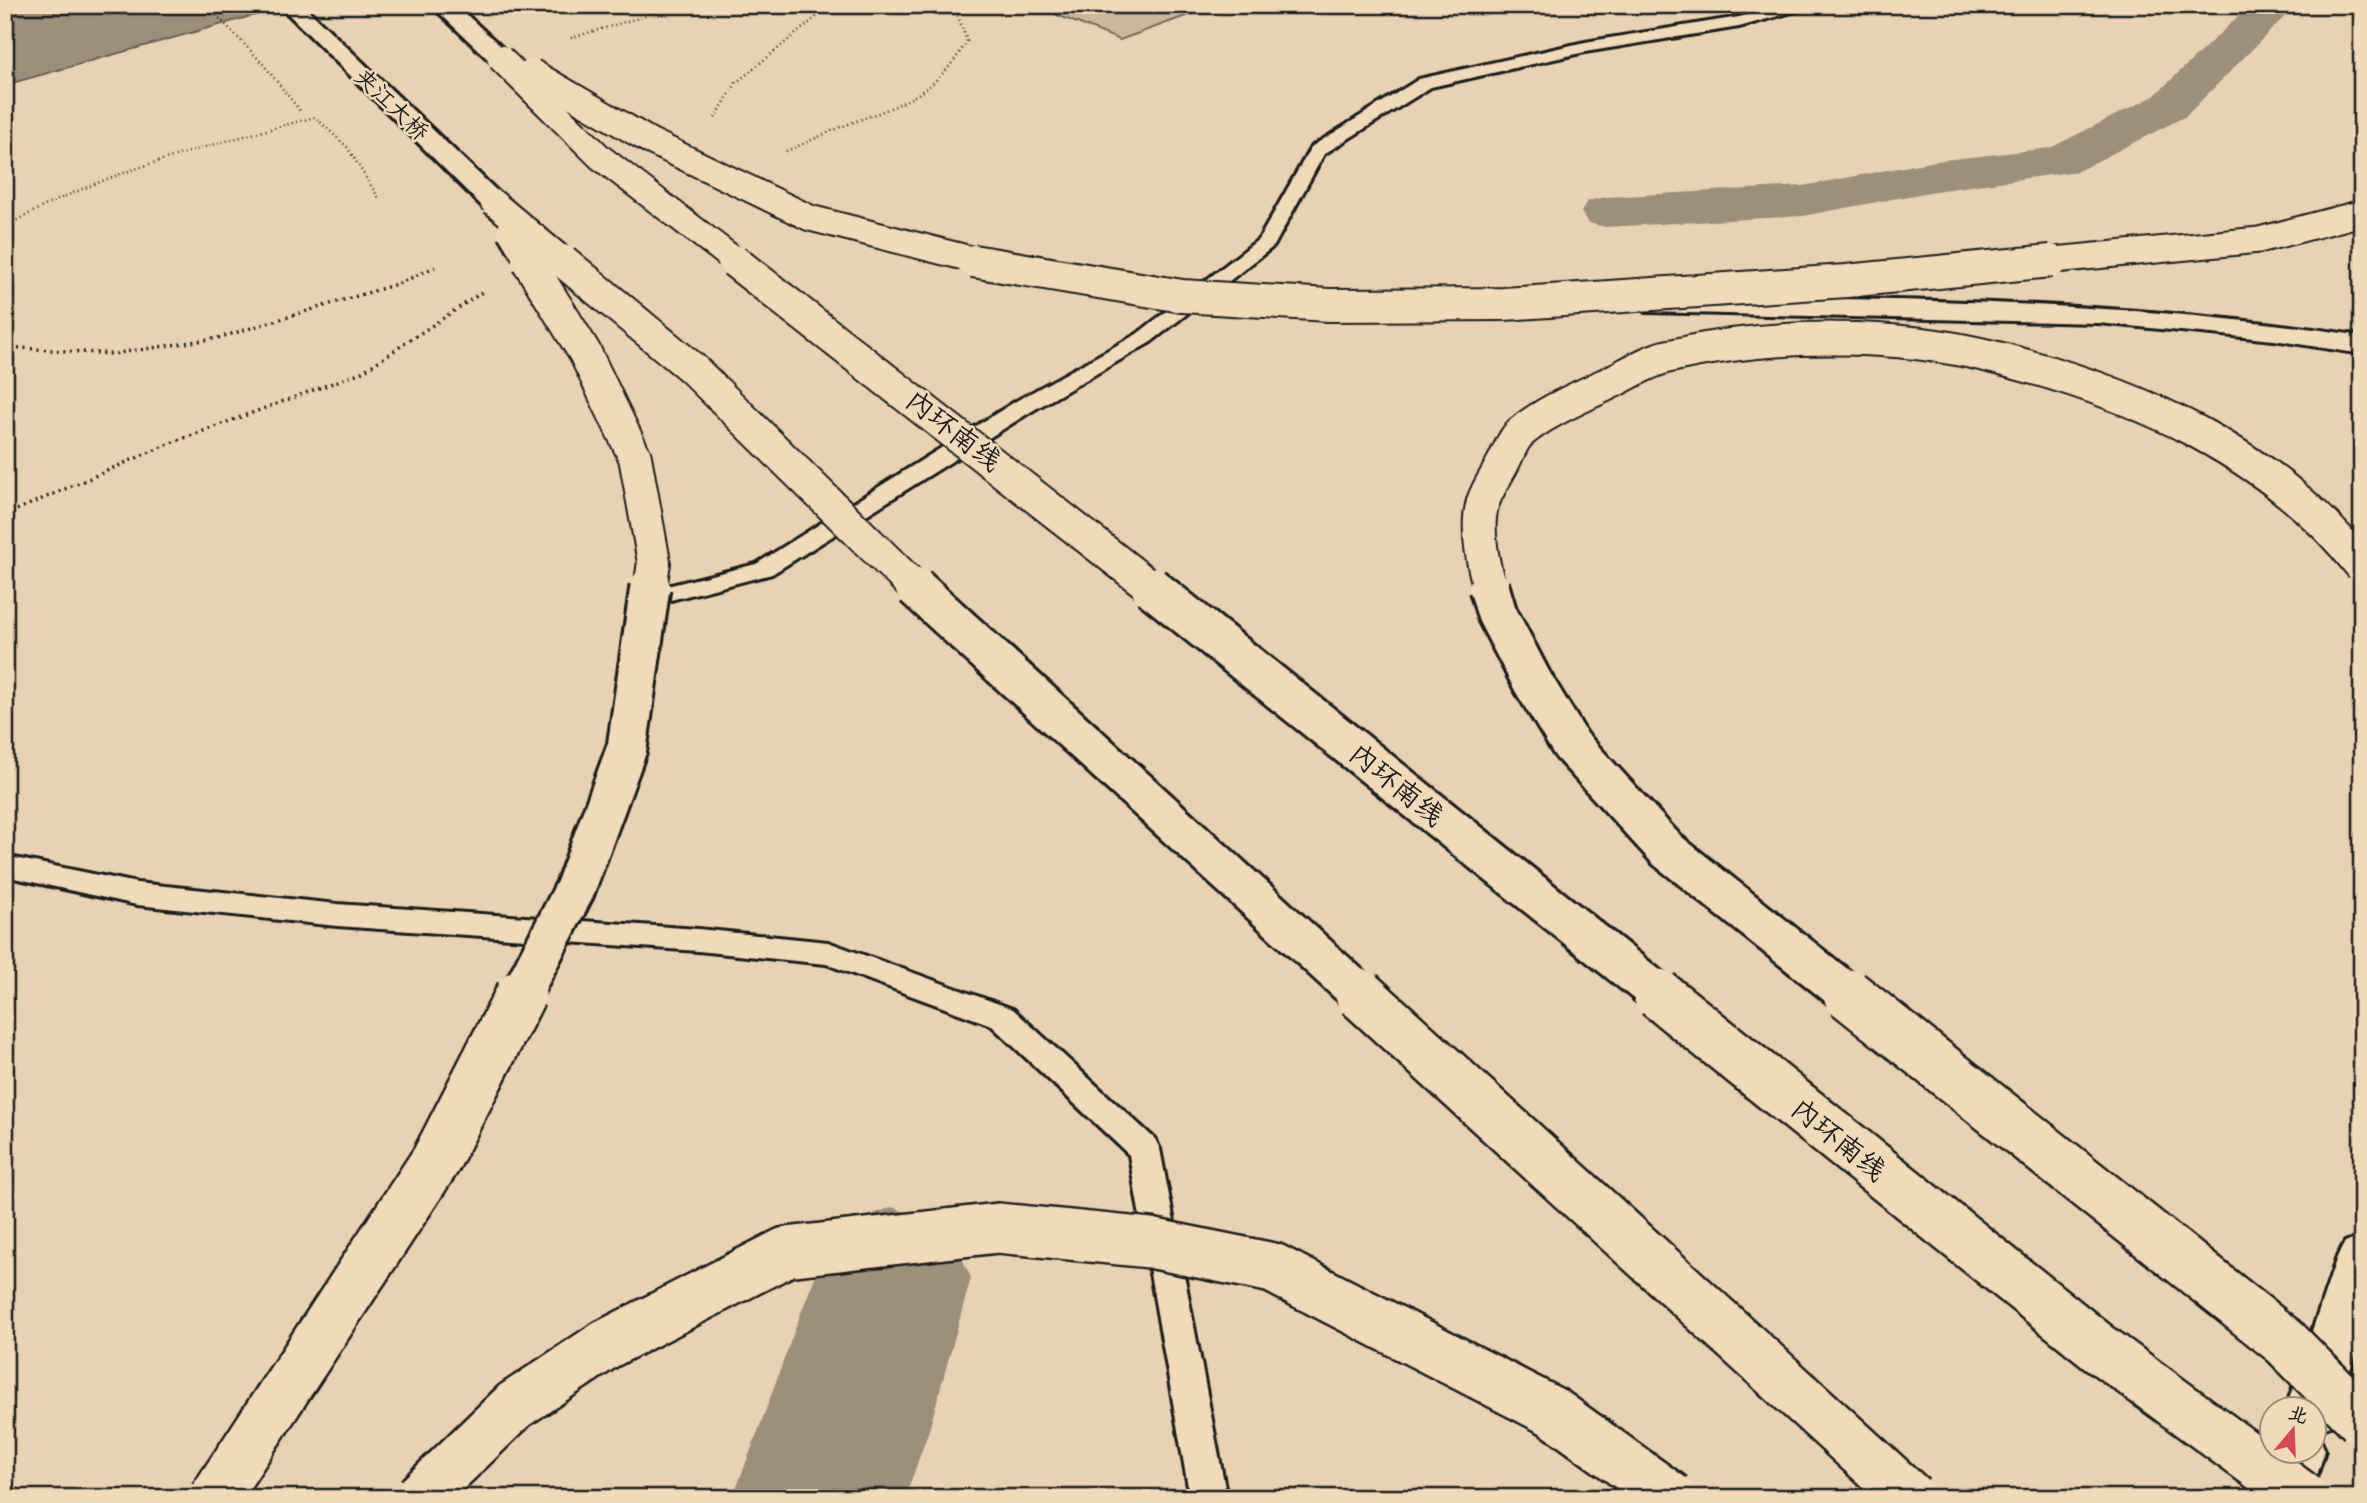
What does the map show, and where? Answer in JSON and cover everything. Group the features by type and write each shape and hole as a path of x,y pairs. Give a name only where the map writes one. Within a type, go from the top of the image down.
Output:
{"highway":[{"name":"夹江大桥","path":"290,5 493,202"},
{"path":"442,5 500,58 546,79 650,141 810,218 962,260 1182,296 1329,304 1989,308 2277,330 2362,345"},
{"name":"内环南线","path":"500,58 600,157 1003,468 2098,1347 2304,1498"},
{"path":"214,1496 436,1160 575,889 627,748 654,562 635,457 585,353 493,202"},
{"path":"493,202 693,369 895,569 1911,1498"},
{"path":"1504,304 1846,281 2259,240 2362,213"},
{"path":"2362,566 2338,536 2281,485 2231,449 2161,413 2085,384 1995,357 1890,341 1782,339 1667,356 1569,402 1518,435 1482,503 1481,558 1497,614 1514,647 1571,745 1667,850 2285,1342 2362,1420"},
{"path":"419,1498 515,1405 605,1345 786,1252 998,1228 1150,1243 1273,1268 1553,1412 1672,1498"},
{"path":"2317,1394 2362,1257"},
{"path":"2283,1498 2294,1464"}],"lane":[{"path":"659,595 764,569 1024,406 1144,338 1267,242 1317,151 1425,83 1585,47 1739,22 1809,5"},
{"path":"5,866 137,894 337,915 698,940 828,953 1002,1017 1144,1149 1209,1498"}],"path":[{"path":"207,5 263,64 301,112"},
{"path":"562,41 682,5"},
{"path":"709,128 736,83 831,5"},
{"path":"779,153 902,106 936,86 953,69 967,41 958,16 938,5"},
{"path":"5,227 97,178 316,117 346,147 380,200"},
{"path":"5,347 112,354 218,338 400,282 435,267"},
{"path":"5,515 171,443 362,372 485,290"}],"shaded area":[{"path":"5,5 291,5 5,85"},
{"path":"1032,5 1216,5 1120,40"}],"waterway":[{"path":"1606,212 1803,201 1935,176 2061,161 2170,106 2275,5"},
{"path":"818,1498 845,1430 892,1278"}]}
